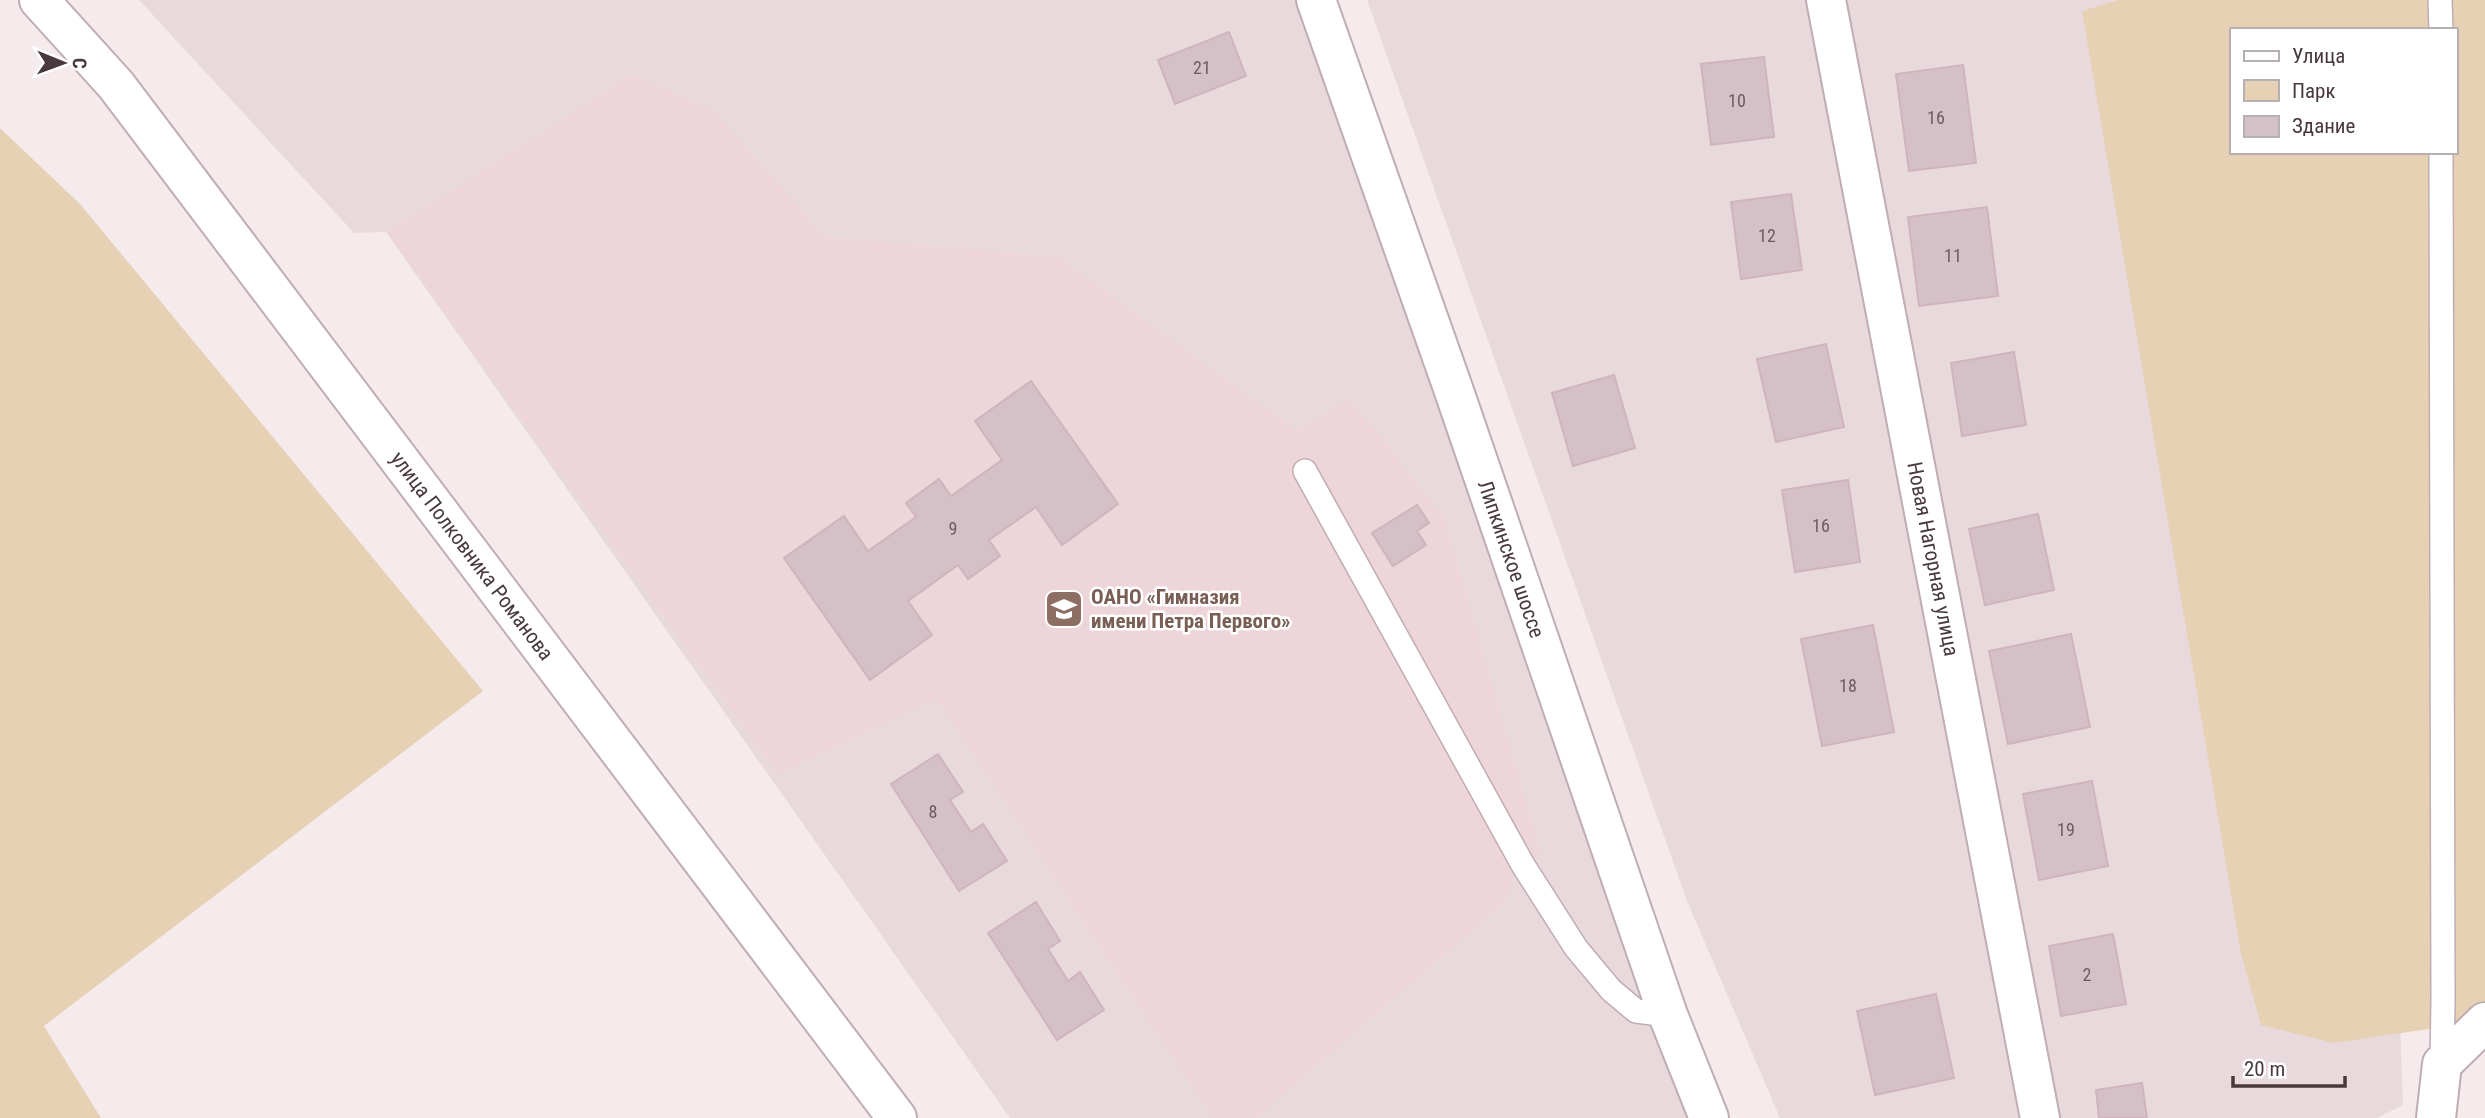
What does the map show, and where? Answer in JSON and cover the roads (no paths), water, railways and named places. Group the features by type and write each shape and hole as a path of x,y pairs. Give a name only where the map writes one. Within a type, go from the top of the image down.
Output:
{"street":[{"name":"улица Полковника Романова","path":"38,0 116,85 897,1118"},
{"name":"Липкинское шоссе","path":"1316,0 1454,391 1668,1015 1709,1118"},
{"name":"Новая Нагорная улица","path":"1826,0 2040,1118"},
{"path":"2436,1118 2442,1064 2485,1022"}],"lane":[{"path":"2440,0 2441,28"},
{"path":"2441,154 2442,1064"},
{"path":"1305,471 1522,865 1576,948 1611,990 1636,1011 1668,1015"}],"place":[{"name":"ОАНО «Гимназия имени Петра Первого»","path":"1064,609"}]}
